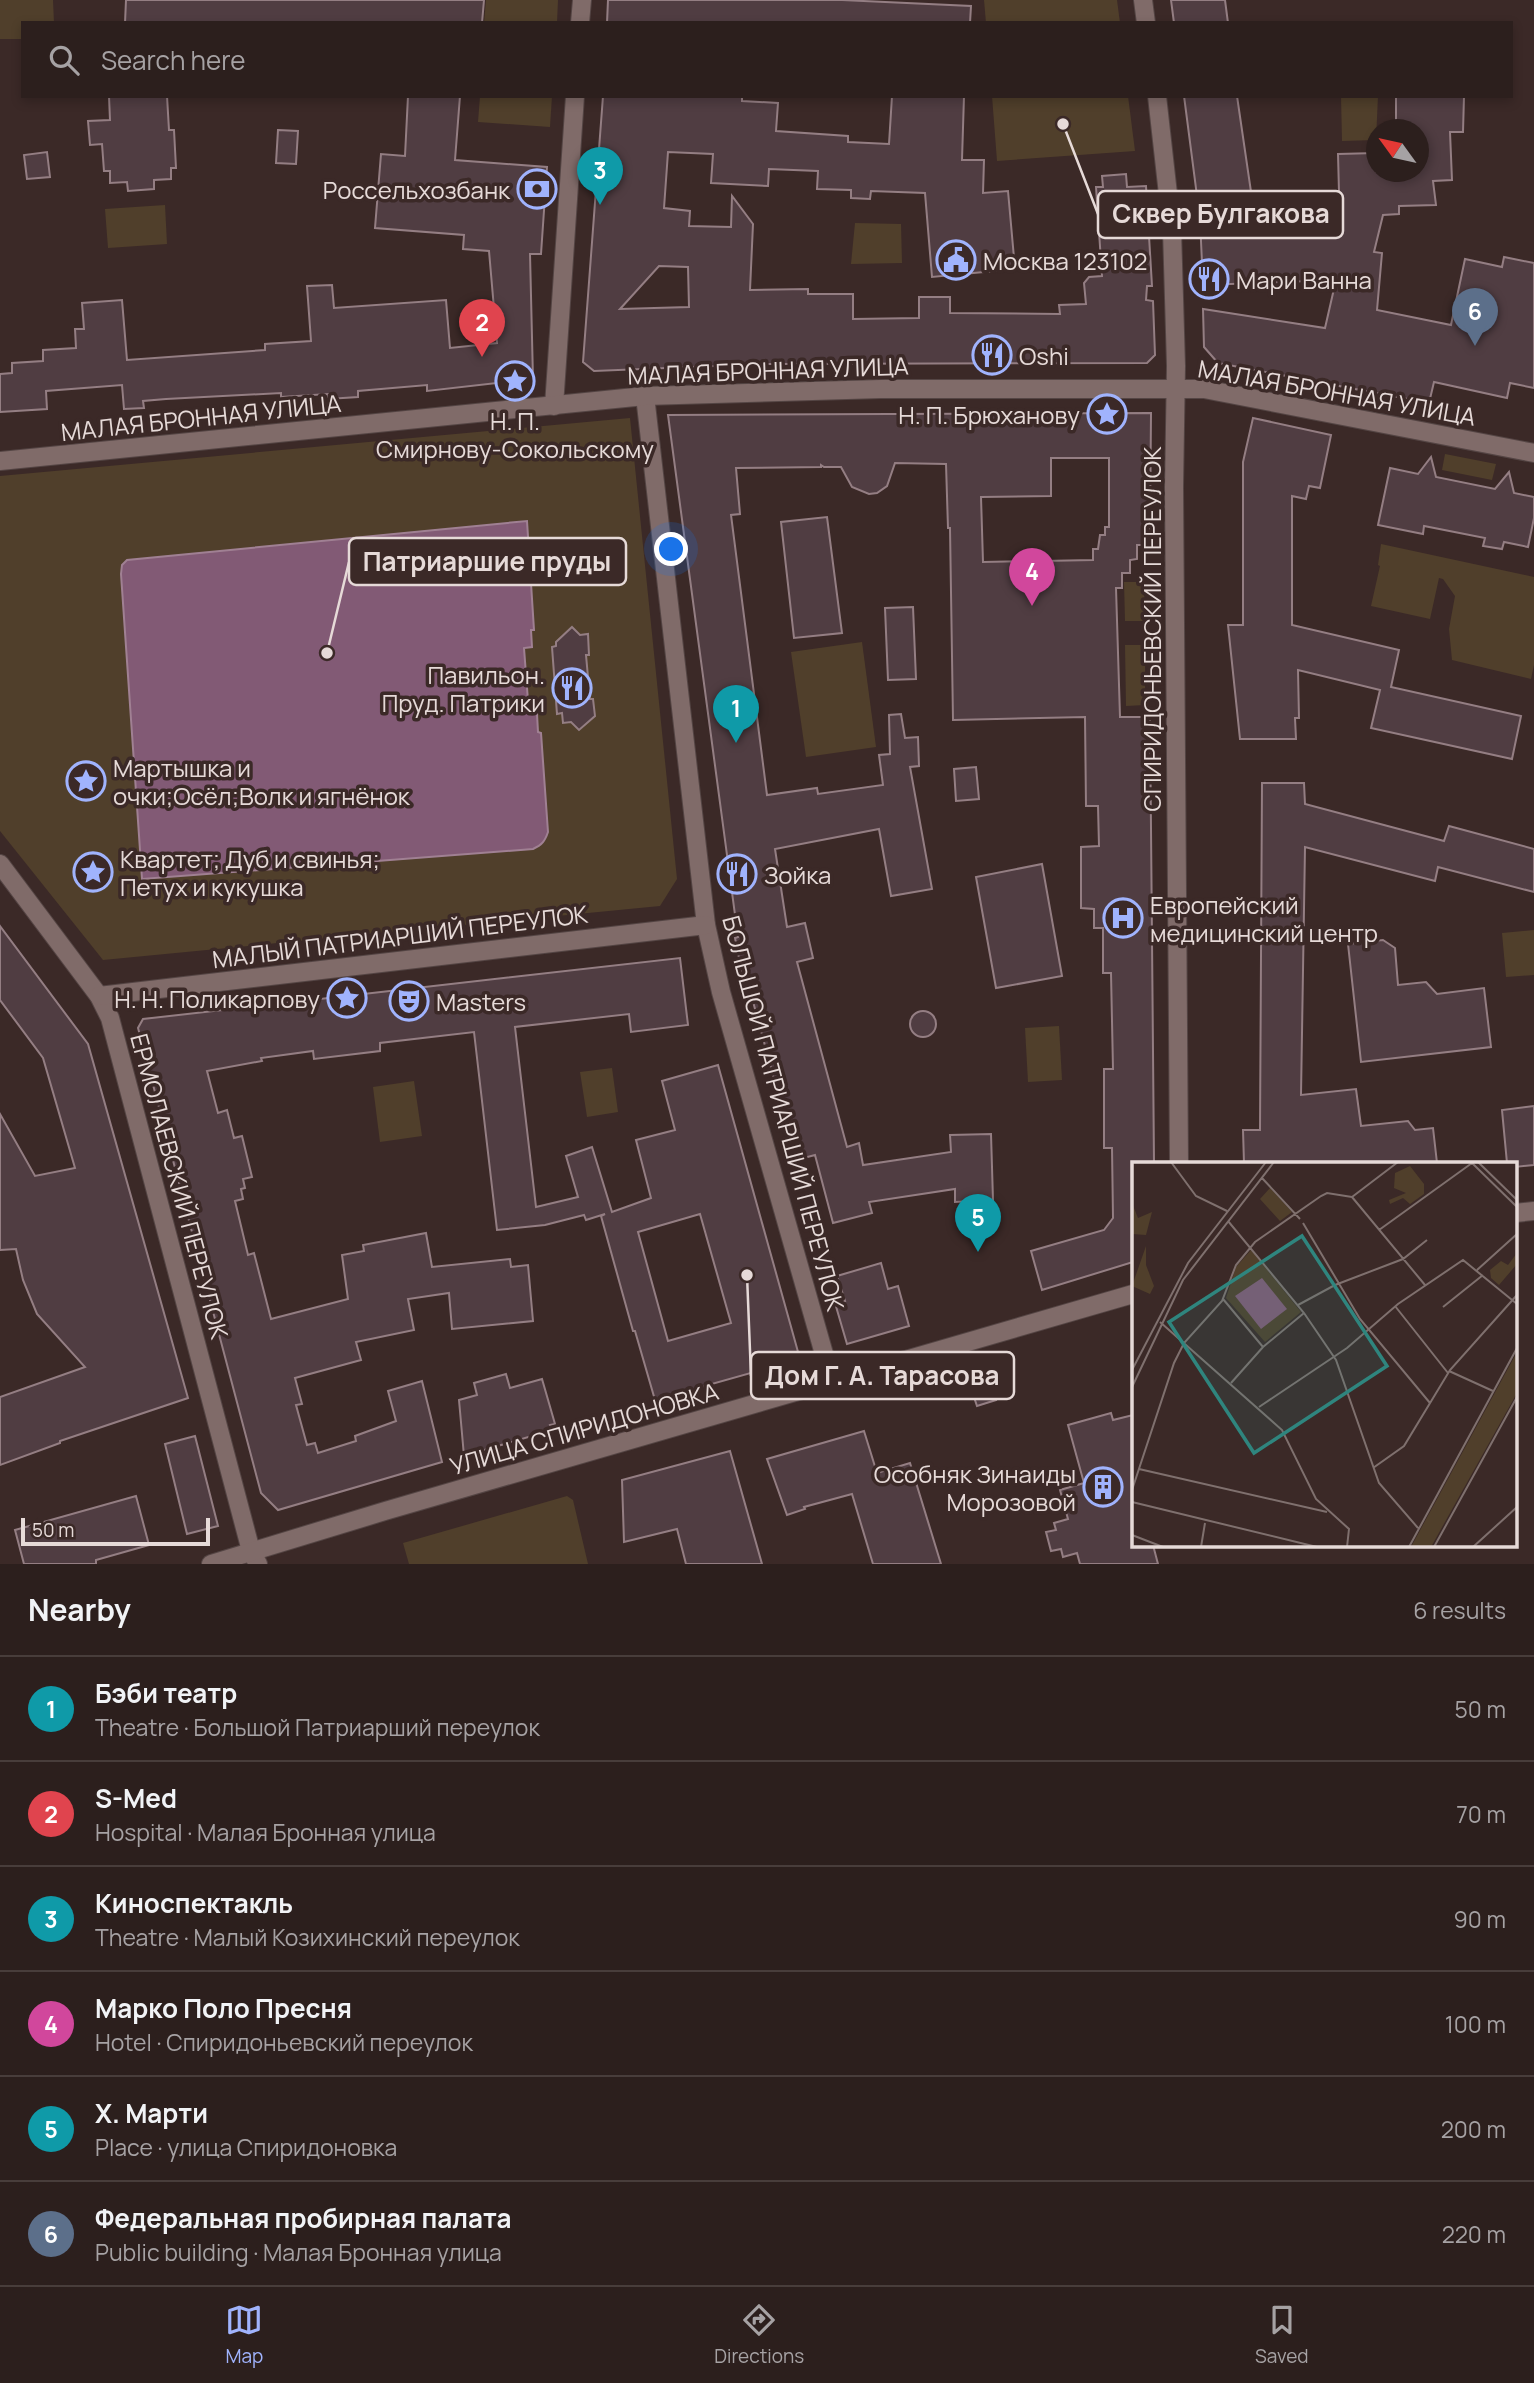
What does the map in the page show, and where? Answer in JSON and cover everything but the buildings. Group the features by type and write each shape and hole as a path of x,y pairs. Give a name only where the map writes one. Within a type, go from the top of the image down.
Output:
{"street":[{"path":"580,21 582,0"},
{"path":"1143,0 1146,21"},
{"path":"554,406 575,98"},
{"name":"СПИРИДОНЬЕВСКИЙ ПЕРЕУЛОК","path":"1157,98 1172,230 1179,1162"},
{"name":"МАЛАЯ БРОННАЯ УЛИЦА","path":"0,461 645,396 873,389 1204,389 1534,453"},
{"name":"БОЛЬШОЙ ПАТРИАРШИЙ ПЕРЕУЛОК","path":"645,396 706,925 720,992 832,1382"},
{"name":"ЕРМОЛАЕВСКИЙ ПЕРЕУЛОК","path":"0,864 99,996 110,1018 255,1557"},
{"name":"МАЛЫЙ ПАТРИАРШИЙ ПЕРЕУЛОК","path":"99,996 706,925"},
{"path":"1516,1213 1534,1211"},
{"name":"УЛИЦА СПИРИДОНОВКА","path":"211,1564 255,1557 1132,1294"}],"shaded area":[{"path":"0,0 53,0 54,21 21,21 21,39 0,39"},
{"path":"486,0 558,0 557,21 484,21"},
{"path":"984,0 1117,0 1120,21 986,21"},
{"path":"480,98 552,98 550,127 478,122"},
{"path":"992,98 1128,98 1135,151 997,161"},
{"path":"1341,98 1378,98 1377,119 1366,119 1366,140 1342,141"},
{"path":"165,205 167,244 108,248 105,209"},
{"path":"855,223 901,224 902,263 851,264"},
{"path":"630,418 677,879 660,906 103,960 0,831 0,476"},
{"path":"1445,454 1496,464 1492,480 1442,470"},
{"path":"527,521 534,630 531,630 532,647 524,648 529,714 537,714 538,732 541,733 548,832 541,844 533,849 142,879 121,574 122,565 127,560"},
{"path":"1381,544 1534,577 1534,665 1531,679 1452,660 1449,629 1455,596 1443,579 1439,578 1430,619 1371,606 1380,566"},
{"path":"1124,582 1144,582 1145,621 1125,621"},
{"path":"862,642 876,747 806,757 791,652"},
{"path":"1125,645 1145,645 1145,705 1126,706"},
{"path":"1534,930 1534,975 1506,977 1502,933"},
{"path":"1059,1026 1062,1080 1028,1082 1025,1028"},
{"path":"612,1068 618,1112 587,1117 580,1072"},
{"path":"414,1081 422,1136 380,1142 373,1087"},
{"path":"567,1496 573,1500 588,1564 409,1564 403,1543"}],"place":[{"name":"Сквер Булгакова","path":"1063,124"},
{"name":"Россельхозбанк","path":"537,189"},
{"name":"Киноспектакль","path":"600,205"},
{"name":"Москва 123102","path":"956,260"},
{"name":"Мари Ванна","path":"1209,279"},
{"name":"Федеральная пробирная палата","path":"1475,346"},
{"name":"Oshi","path":"992,355"},
{"name":"S-Med","path":"482,357"},
{"name":"Н. П. Смирнову-Сокольскому","path":"515,381"},
{"name":"Н. П. Брюханову","path":"1107,414"},
{"name":"Марко Поло Пресня","path":"1032,606"},
{"name":"Патриаршие пруды","path":"327,653"},
{"name":"Павильон. Пруд. Патрики","path":"572,688"},
{"name":"Бэби театр","path":"736,743"},
{"name":"Мартышка и очки;Осёл;Волк и ягнёнок","path":"86,781"},
{"name":"Квартет; Дуб и свинья; Петух и кукушка","path":"93,872"},
{"name":"Зойка","path":"737,874"},
{"name":"Европейский медицинский центр","path":"1123,918"},
{"name":"Н. Н. Поликарпову","path":"347,998"},
{"name":"Masters","path":"409,1001"},
{"name":"Х. Марти","path":"978,1252"},
{"name":"Дом Г. А. Тарасова","path":"747,1275"},
{"name":"Особняк Зинаиды Морозовой","path":"1103,1487"}]}
